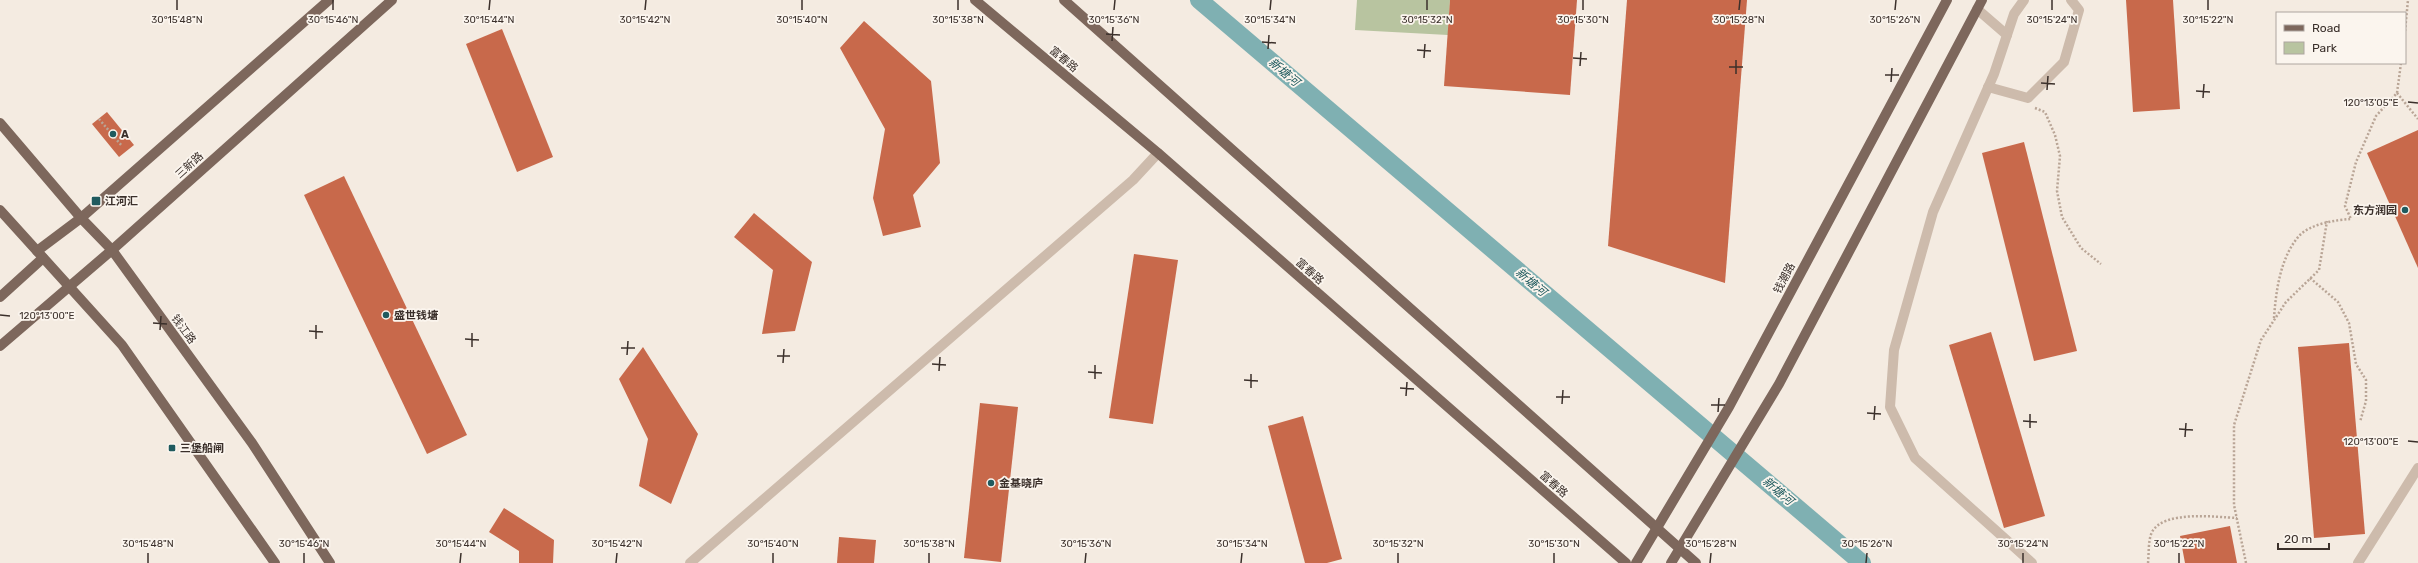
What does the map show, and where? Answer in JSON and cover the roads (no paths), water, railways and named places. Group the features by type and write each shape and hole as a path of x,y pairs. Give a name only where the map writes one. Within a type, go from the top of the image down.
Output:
{"main road":[{"path":"0,297 40,255 329,0"},
{"name":"三新路","path":"0,346 68,286 112,250 392,0"},
{"name":"富春路","path":"976,0 1158,153 1626,563"},
{"path":"1064,0 1656,529 1696,563"},
{"name":"钱潮路","path":"1636,563 1729,407 1947,0"},
{"path":"1671,563 1779,384 1979,5"},
{"name":"钱江路","path":"0,123 81,218 112,250 252,443 330,563"},
{"path":"0,210 122,345 275,563"}],"street":[{"path":"2024,0 2014,14 1988,87 1933,212 1894,350 1890,407 1915,458 2032,563"},
{"path":"1988,87 2028,98 2064,62 2079,10 2071,0"},
{"path":"1979,5 2006,35"},
{"path":"690,563 1133,180 1158,153"},
{"path":"2358,563 2418,468"}],"waterway":[{"name":"新塘河","path":"1199,0 1862,563"}],"place":[{"name":"A","path":"113,134"},
{"name":"江河汇","path":"96,201"},
{"name":"东方润园","path":"2405,210"},
{"name":"盛世钱塘","path":"386,315"},
{"name":"三堡船闸","path":"172,448"},
{"name":"金基晓庐","path":"991,483"}]}
